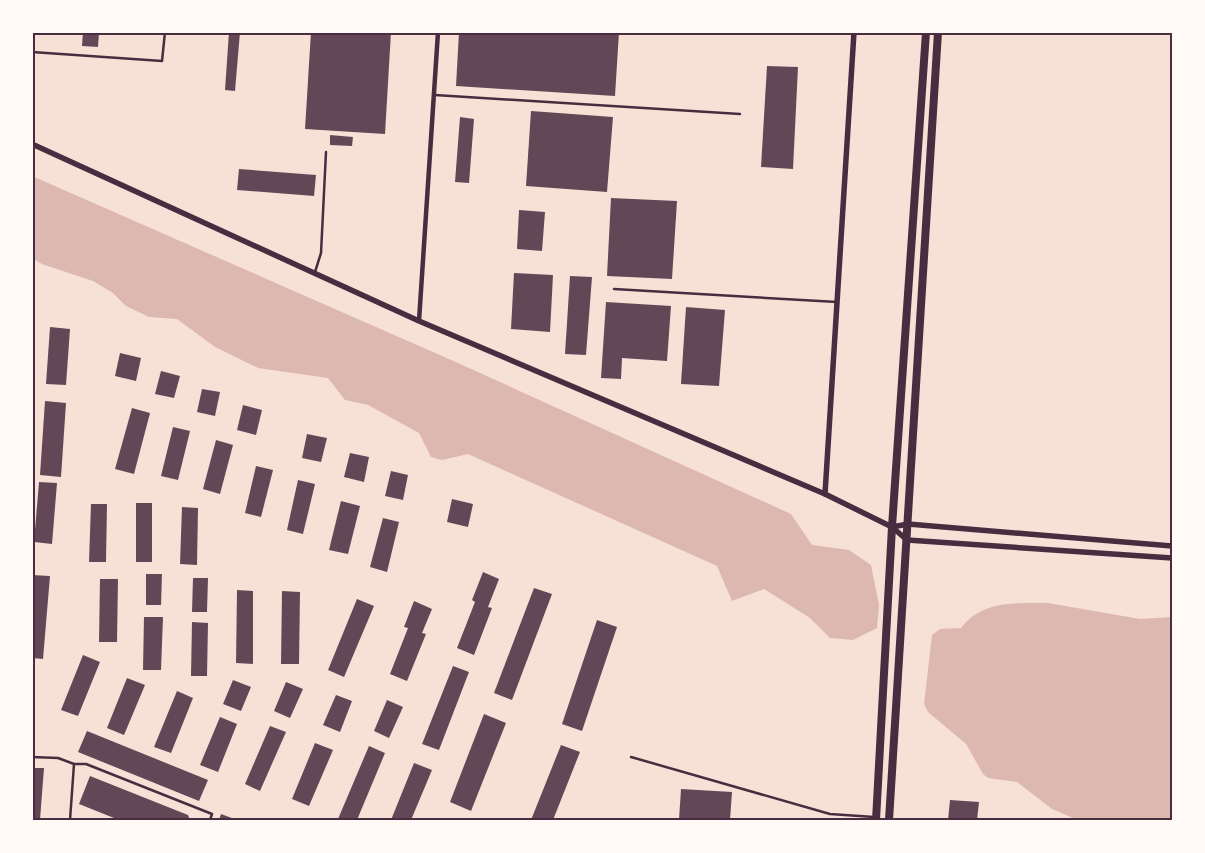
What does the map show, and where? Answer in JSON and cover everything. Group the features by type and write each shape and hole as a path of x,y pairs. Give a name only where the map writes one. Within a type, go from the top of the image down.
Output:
{"main road":[{"path":"876,819 892,526 926,32"},
{"path":"889,820 938,32"}],"street":[{"path":"419,321 438,32"},
{"path":"826,494 854,32"},
{"path":"32,144 419,321 826,494 892,526 907,540 1172,558"},
{"path":"892,526 908,524 1172,546"}],"lane":[{"path":"32,52 162,61 165,32"},
{"path":"434,95 740,114"},
{"path":"315,274 321,253 326,152"},
{"path":"614,289 838,302"},
{"path":"32,757 58,758 74,764 86,764 212,814 210,820"},
{"path":"631,757 830,814 876,819"},
{"path":"70,820 74,764"}],"shaded area":[{"path":"32,176 458,363 791,514 812,545 849,550 871,565 879,605 877,628 853,640 830,638 810,618 764,589 732,601 717,566 468,454 442,460 431,457 419,433 368,405 345,400 328,378 258,368 215,347 177,319 149,317 126,306 113,293 93,281 42,264 33,259"},
{"path":"1048,603 1140,619 1172,617 1172,820 1078,820 1052,809 1017,782 988,778 983,774 966,744 928,712 924,704 932,635 940,629 961,628 979,612 990,608 1012,604"}],"building":[{"path":"83,32 99,32 98,47 82,46"},
{"path":"229,32 240,32 235,91 225,90"},
{"path":"311,32 391,32 385,134 305,129"},
{"path":"459,32 619,32 615,96 456,86"},
{"path":"767,66 798,67 793,169 761,167"},
{"path":"531,111 613,117 607,192 526,186"},
{"path":"460,117 474,119 469,183 455,182"},
{"path":"330,135 353,137 352,146 330,145"},
{"path":"239,169 316,175 314,196 237,190"},
{"path":"611,198 677,201 672,279 607,276"},
{"path":"519,210 545,212 542,251 517,249"},
{"path":"514,273 553,275 550,332 511,329"},
{"path":"570,276 592,277 586,355 565,354"},
{"path":"606,302 671,306 667,361 622,358 621,379 601,378"},
{"path":"686,307 725,310 719,386 681,384"},
{"path":"50,327 70,329 66,385 46,384"},
{"path":"120,353 141,358 136,381 115,376"},
{"path":"161,371 180,376 174,398 155,394"},
{"path":"202,389 220,392 215,416 197,412"},
{"path":"45,401 66,403 61,477 40,475"},
{"path":"243,405 262,410 256,435 237,430"},
{"path":"132,408 150,413 134,474 115,469"},
{"path":"173,427 190,431 178,480 161,476"},
{"path":"307,434 327,438 321,462 302,458"},
{"path":"216,440 233,445 220,494 203,489"},
{"path":"350,453 369,457 364,482 344,477"},
{"path":"256,466 273,470 261,517 245,513"},
{"path":"391,471 408,475 403,500 385,496"},
{"path":"298,480 315,484 303,534 287,530"},
{"path":"39,482 57,483 52,544 34,542"},
{"path":"452,499 473,504 468,527 447,522"},
{"path":"341,501 360,506 348,554 329,550"},
{"path":"136,503 152,503 152,562 136,562"},
{"path":"91,504 107,504 106,562 89,562"},
{"path":"182,507 198,508 197,565 180,564"},
{"path":"383,518 399,522 387,572 370,567"},
{"path":"483,572 499,579 488,607 492,608 474,655 457,648 475,602 472,600"},
{"path":"146,574 162,574 161,605 146,605"},
{"path":"32,575 50,576 43,659 32,658"},
{"path":"193,578 208,578 207,612 192,612"},
{"path":"100,579 118,579 117,642 99,642"},
{"path":"534,588 552,594 512,700 494,693"},
{"path":"237,590 253,591 253,664 236,663"},
{"path":"282,591 300,592 299,664 281,664"},
{"path":"357,599 374,606 344,677 328,670"},
{"path":"414,601 432,609 422,633 426,634 407,681 390,674 408,628 404,627"},
{"path":"144,617 163,617 161,670 143,670"},
{"path":"597,620 617,627 582,731 562,724"},
{"path":"192,622 208,623 207,676 191,676"},
{"path":"83,655 100,662 78,716 61,710"},
{"path":"453,666 469,672 439,750 422,744"},
{"path":"127,678 145,685 124,735 107,728"},
{"path":"233,680 251,687 241,711 223,704"},
{"path":"286,682 303,689 290,718 274,711"},
{"path":"177,691 193,698 171,753 154,747"},
{"path":"336,695 352,701 340,732 323,725"},
{"path":"387,700 403,707 389,738 374,731"},
{"path":"484,714 506,723 471,811 450,802"},
{"path":"220,717 237,724 218,772 200,765"},
{"path":"270,726 286,732 260,791 245,784"},
{"path":"87,731 208,780 199,801 78,752"},
{"path":"315,743 333,750 309,806 292,799"},
{"path":"561,745 580,752 553,820 531,820"},
{"path":"369,746 385,753 357,820 338,819"},
{"path":"414,763 432,770 411,820 391,820"},
{"path":"32,768 44,768 40,820 32,820"},
{"path":"90,776 188,815 190,820 119,820 79,804"},
{"path":"681,789 732,792 730,820 679,820"},
{"path":"950,800 979,802 977,820 948,820"},
{"path":"221,814 237,820 219,820"}]}
